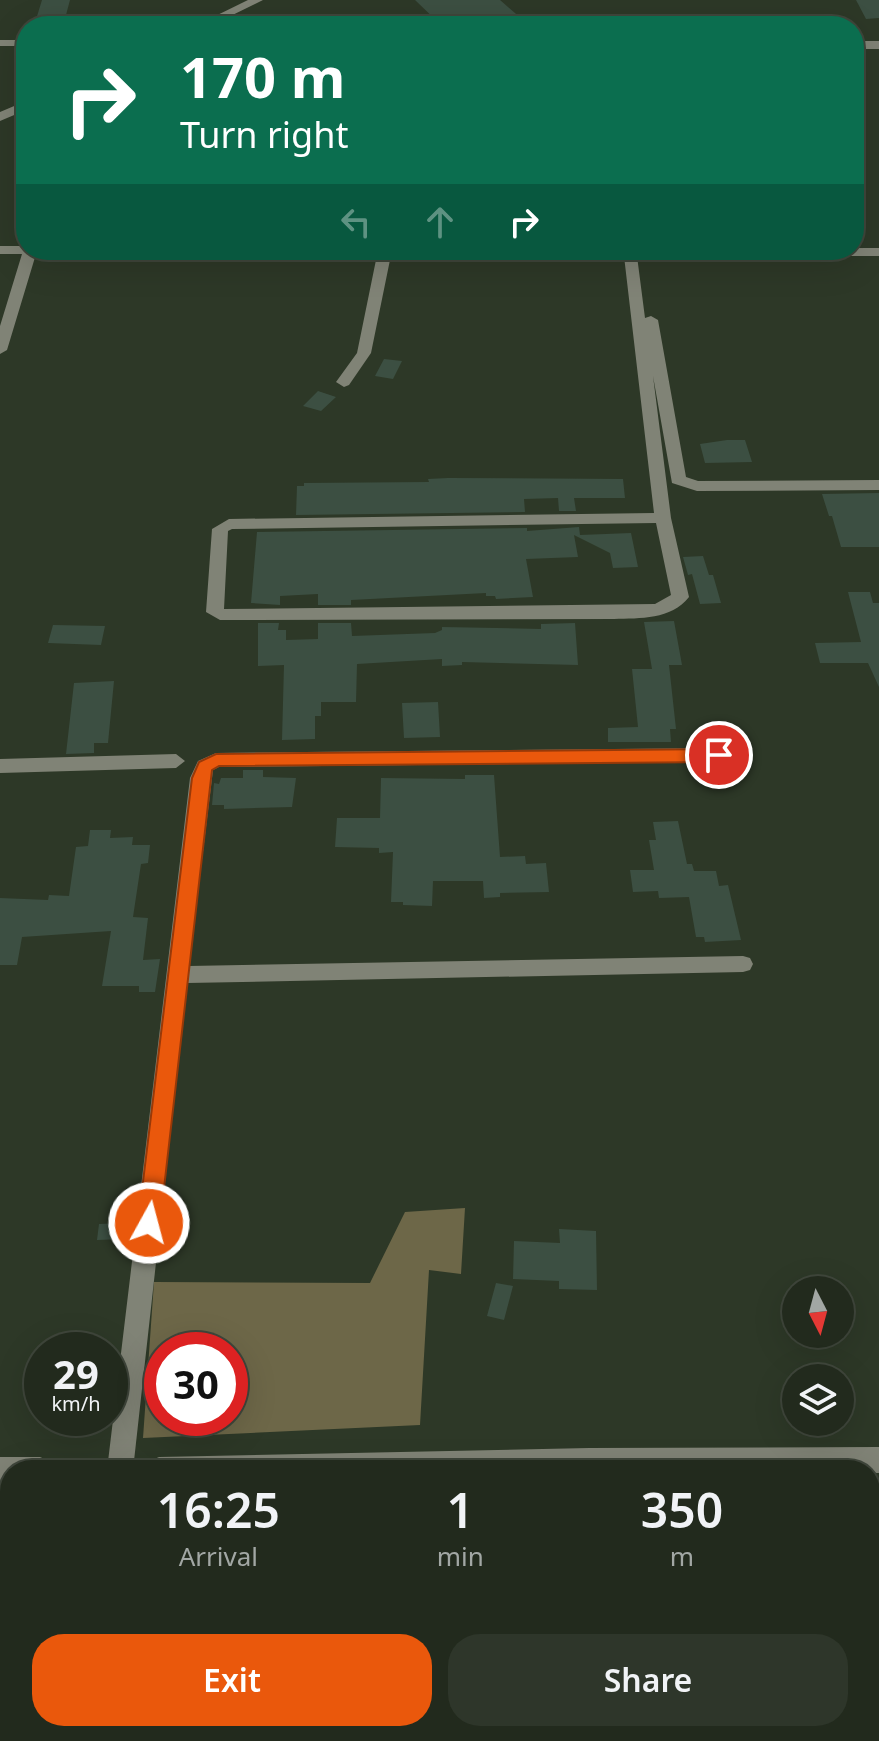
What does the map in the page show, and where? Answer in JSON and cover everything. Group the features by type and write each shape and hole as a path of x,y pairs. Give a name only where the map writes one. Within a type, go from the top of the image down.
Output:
{"street":[{"path":"223,16 257,0"},
{"path":"0,350 27,260"},
{"path":"344,382 364,353 383,260"},
{"path":"636,260 663,518 680,597 666,608 651,612 306,616 226,616 215,612 220,529 229,524 663,518"},
{"path":"637,260 678,480 697,486 879,485"},
{"path":"121,1460 200,778 205,766 216,760 719,755"},
{"path":"0,766 176,761"},
{"path":"178,975 743,964"}],"shaded area":[{"path":"465,1208 461,1274 429,1270 420,1425 248,1433 248,1332 150,1332 154,1282 370,1283 405,1212"},
{"path":"144,1424 144,1436 186,1436 143,1438"}],"building":[{"path":"42,0 70,0 66,16 37,16"},
{"path":"415,0 500,0 518,16 432,16"},
{"path":"856,0 879,0 879,18 866,19"},
{"path":"384,359 402,361 393,379 375,376"},
{"path":"318,391 336,397 321,411 303,406"},
{"path":"745,440 752,462 705,463 700,444"},
{"path":"428,479 623,479 625,498 574,498 576,511 559,511 558,498 524,499 525,512 296,515 297,486 304,486 304,483 429,482"},
{"path":"879,493 879,547 841,547 822,494"},
{"path":"579,527 580,535 631,533 638,567 613,568 610,553 574,535 578,557 526,559 533,597 496,599 495,596 486,596 486,593 351,600 351,605 318,605 318,594 280,596 280,605 251,603 257,532 527,528 527,531"},
{"path":"703,556 709,575 713,575 721,603 700,604 692,574 688,575 683,557"},
{"path":"848,592 870,592 873,603 879,603 879,687 868,663 820,663 815,643 861,642"},
{"path":"674,621 682,665 669,665 676,729 670,729 671,742 608,742 608,728 638,727 632,669 652,669 644,622"},
{"path":"258,623 279,623 278,630 286,630 286,640 318,639 318,623 351,623 352,636 435,633 442,627 541,629 541,624 575,623 578,665 462,662 462,665 442,666 442,659 357,664 356,702 321,702 321,716 315,716 315,739 282,740 284,665 258,666"},
{"path":"53,625 105,626 101,645 48,643"},
{"path":"114,681 108,743 94,743 94,753 66,754 74,683"},
{"path":"438,702 440,737 404,738 402,703"},
{"path":"243,770 263,770 263,777 296,778 292,807 224,809 224,805 212,805 214,783 219,784 221,778 243,778"},
{"path":"465,775 494,775 500,857 525,856 526,864 546,863 549,892 500,893 500,897 484,898 483,881 433,881 432,906 403,905 403,902 391,902 393,852 379,853 379,848 335,847 337,818 380,818 381,778 465,779"},
{"path":"678,821 687,864 692,864 694,871 716,871 719,886 728,885 741,940 705,942 704,937 696,937 689,897 659,898 658,891 633,892 630,870 654,870 649,840 656,840 653,822"},
{"path":"90,830 111,830 110,838 133,837 132,845 150,845 148,863 141,864 133,917 148,918 143,960 160,959 155,992 139,992 139,986 102,986 111,931 22,937 17,965 0,965 0,898 48,900 49,895 69,896 76,847 88,846"},
{"path":"125,1223 123,1239 97,1240 99,1224"},
{"path":"559,1229 596,1231 597,1290 559,1289 559,1281 513,1279 514,1241 560,1243"},
{"path":"496,1283 513,1286 504,1320 487,1316"}],"route":[{"path":"149,1223 200,778 205,766 216,760 719,755"}]}
